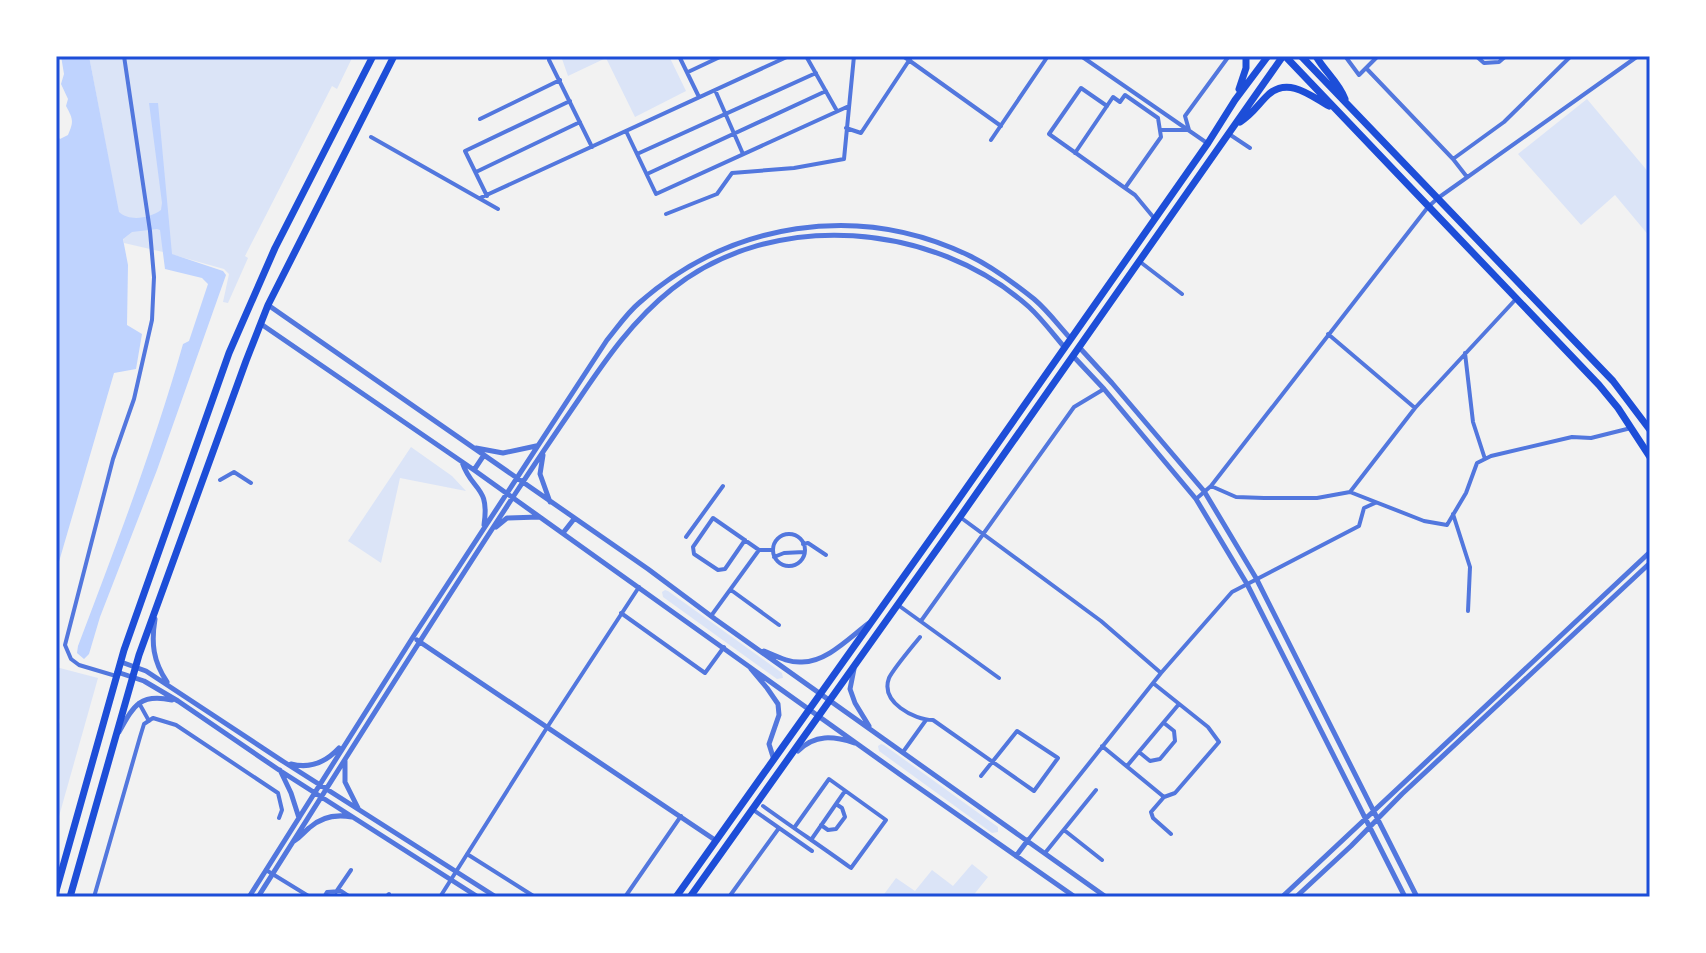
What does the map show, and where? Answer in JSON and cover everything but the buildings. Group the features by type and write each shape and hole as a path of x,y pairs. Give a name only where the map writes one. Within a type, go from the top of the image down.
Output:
{"main road":[{"path":"56,891 117,674 229,353 275,248 373,56"},
{"path":"70,897 135,667 268,305 394,56"},
{"path":"1235,100 1246,68 1246,56"},
{"path":"676,897 1268,56"},
{"path":"690,897 1284,56 1599,385 1650,457"},
{"path":"1301,56 1613,381 1650,430"},
{"path":"1316,56 1341,90 1347,105"},
{"path":"1235,125 1252,114 1270,93 1292,86 1336,110"}],"street":[{"path":"124,56 150,231 154,277 152,320 134,399 113,459 65,645 71,659 79,665 144,681 178,701 279,770 478,897"},
{"path":"679,56 699,98"},
{"path":"687,73 722,56"},
{"path":"480,198 789,56"},
{"path":"806,56 837,111"},
{"path":"666,214 717,194 732,173 794,168 844,159 854,56"},
{"path":"903,56 910,58 1001,126"},
{"path":"991,140 1048,56"},
{"path":"1081,56 1208,143"},
{"path":"1189,130 1185,116 1229,56"},
{"path":"1346,56 1359,75 1378,56"},
{"path":"1476,56 1484,63 1499,62 1506,56"},
{"path":"1453,159 1504,122 1571,56"},
{"path":"1196,499 1211,486 1428,207 1638,56"},
{"path":"846,128 861,133 910,58"},
{"path":"549,60 592,147"},
{"path":"1366,68 1467,177"},
{"path":"637,154 816,73"},
{"path":"480,119 560,80"},
{"path":"1107,106 1081,88 1049,134 1135,195 1155,219"},
{"path":"715,90 744,154"},
{"path":"647,174 826,91"},
{"path":"1075,153 1113,97 1120,102 1125,95 1158,118 1161,137 1125,188"},
{"path":"487,196 465,151 570,101"},
{"path":"626,131 656,194 849,106"},
{"path":"476,172 580,122"},
{"path":"1160,130 1189,130"},
{"path":"1229,134 1250,148"},
{"path":"371,137 498,209"},
{"path":"249,897 352,732 510,495 537,445 607,340 636,304 668,280 738,242 784,230 821,225 856,225 930,239 971,256 1036,300 1071,339"},
{"path":"519,480 544,450 615,346 654,304 706,267 743,250 788,239 858,235 928,249 965,264 996,283 1029,307 1065,348"},
{"path":"1139,261 1182,294"},
{"path":"1350,492 1415,408 1516,299"},
{"path":"268,305 648,569 1106,897"},
{"path":"261,324 462,461 1075,897"},
{"path":"1328,334 1415,408"},
{"path":"1079,347 1204,491 1256,578 1417,897"},
{"path":"1465,353 1473,422 1485,459"},
{"path":"1073,356 1196,499 1247,584 1405,897"},
{"path":"921,621 1074,407 1104,389"},
{"path":"1211,486 1236,497 1317,498 1350,492 1424,521 1447,525 1466,493 1477,463 1491,456 1572,437 1591,438 1631,428"},
{"path":"473,448 503,453 537,445"},
{"path":"544,450 540,474 550,502"},
{"path":"474,470 484,455"},
{"path":"462,461 466,473 481,489 485,501 486,531"},
{"path":"220,480 234,472 251,483"},
{"path":"686,537 723,486"},
{"path":"1016,856 1161,673 1232,592 1359,526 1364,508 1375,503"},
{"path":"704,512 759,550 773,550"},
{"path":"1453,514 1470,567 1468,611"},
{"path":"486,531 507,518 540,517"},
{"path":"960,517 1101,621 1161,673"},
{"path":"713,518 693,547 694,554 718,570 725,569 745,540"},
{"path":"563,533 574,519"},
{"path":"787,535 796,537 803,544 801,560 792,566 782,565 774,557 773,550 778,539 787,535"},
{"path":"803,544 808,543 826,555"},
{"path":"711,616 759,550"},
{"path":"774,557 804,552"},
{"path":"1282,897 1650,552"},
{"path":"1296,897 1650,563"},
{"path":"440,897 639,587"},
{"path":"731,590 779,625"},
{"path":"898,605 999,678"},
{"path":"156,610 153,633 155,660 169,686"},
{"path":"621,613 705,673 724,647"},
{"path":"755,647 803,662 836,648 873,620"},
{"path":"920,637 888,680 889,695 899,708 933,720 993,762 1034,791 1058,758 1017,731 993,762 981,776"},
{"path":"416,639 715,840"},
{"path":"258,897 345,760 416,639"},
{"path":"864,651 854,669 850,689 872,730"},
{"path":"121,662 146,671 496,897"},
{"path":"745,663 778,704 779,715 769,744 774,760"},
{"path":"1153,683 1208,727 1219,742 1175,793 1164,797 1151,812 1153,818 1171,834"},
{"path":"114,743 128,715 139,703 156,697 178,701"},
{"path":"139,703 149,721"},
{"path":"1127,766 1179,704"},
{"path":"94,897 144,724 153,718 176,725 278,793 282,810 279,818"},
{"path":"903,752 926,720"},
{"path":"1139,752 1150,761 1160,759 1175,741 1174,731 1164,723"},
{"path":"284,762 310,766 324,761 352,732"},
{"path":"783,766 813,739 828,736 860,745"},
{"path":"1102,746 1164,797"},
{"path":"345,760 345,782 358,808"},
{"path":"279,770 288,785 299,818"},
{"path":"763,806 794,828 811,840 851,868 886,820 829,779 794,828"},
{"path":"1045,853 1096,790"},
{"path":"811,840 845,791"},
{"path":"821,825 828,830 836,829 845,817 842,808 836,804"},
{"path":"752,809 812,851"},
{"path":"293,841 322,819 343,815 358,818"},
{"path":"625,897 681,816"},
{"path":"729,897 779,828"},
{"path":"1064,830 1102,860"},
{"path":"467,854 535,897"},
{"path":"266,870 310,897"},
{"path":"336,892 351,870"},
{"path":"324,897 327,892 341,891 350,897"}],"shaded area":[{"path":"89,56 353,56 337,89 332,86 245,256 248,258 228,303 223,302 229,274 224,269 124,243"},
{"path":"561,56 669,56 686,91 635,117 606,58 568,76"},
{"path":"1587,99 1650,174 1650,237 1615,195 1581,225 1518,154"},
{"path":"411,447 452,476 466,491 400,478 381,563 348,541"},
{"path":"665,590 782,673 783,678 777,679 663,597"},
{"path":"56,667 98,678 56,827 56,734 60,721 56,710"},
{"path":"881,744 998,827 998,832 992,833 879,751"},
{"path":"972,864 988,877 972,897 882,897 896,878 915,891 932,870 953,886"}],"water":[{"path":"61,56 89,56 119,212 129,217 146,217 161,210 149,103 158,103 172,254 223,271 226,275 89,654 84,659 77,653 78,646 147,458 183,344 189,341 208,284 202,278 165,269 160,230 132,232 123,239 128,265 127,325 142,334 136,369 114,373 56,572 56,135 60,139 68,135 72,123 66,106 68,99 61,84 64,74"}]}
